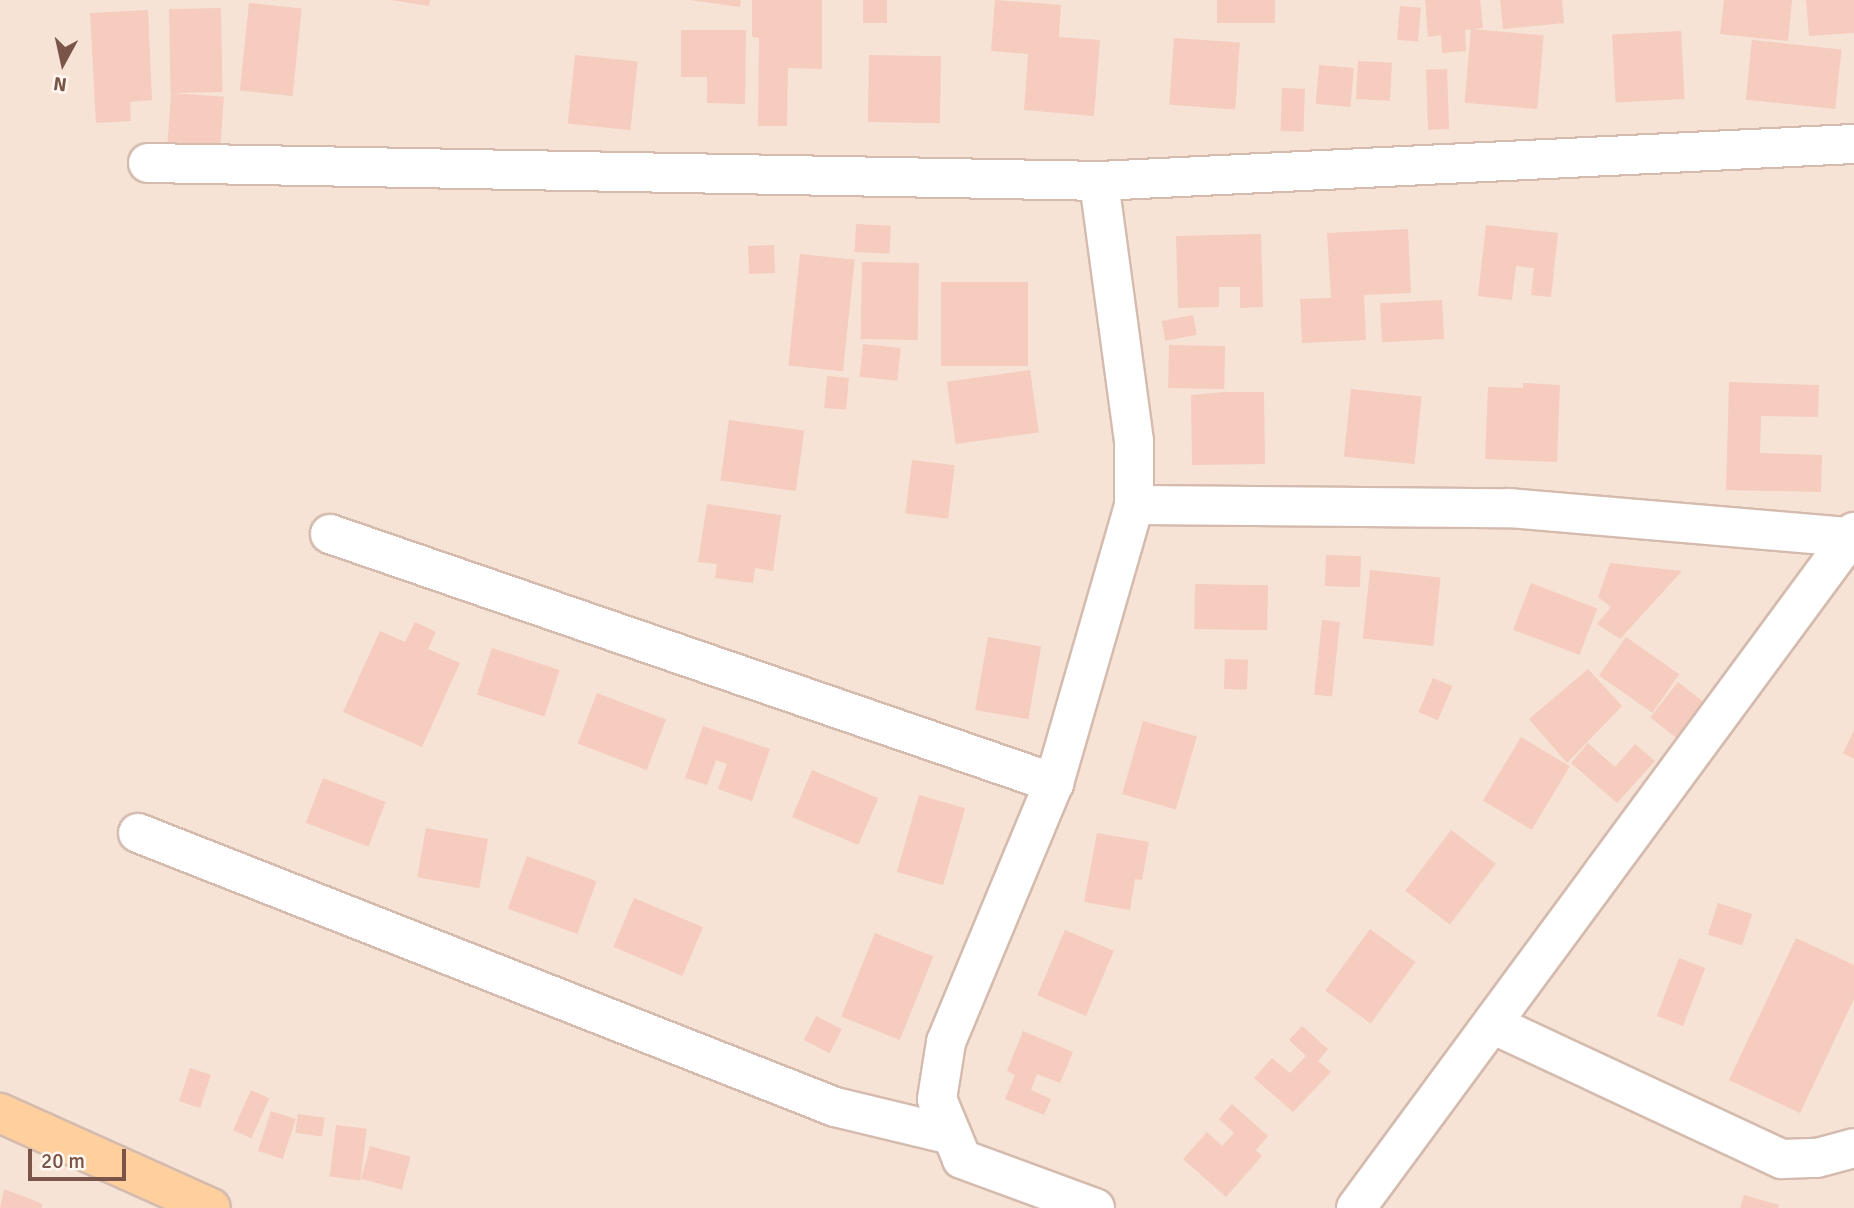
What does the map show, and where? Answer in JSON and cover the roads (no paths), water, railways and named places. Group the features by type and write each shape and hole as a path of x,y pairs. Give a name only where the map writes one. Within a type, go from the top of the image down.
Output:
{"main road":[{"path":"0,1113 211,1208"}],"street":[{"path":"148,163 1099,181 1854,144"},
{"path":"1095,1208 962,1159 937,1099 947,1042 1054,783 1134,505 1134,441 1099,181"},
{"path":"1134,505 1509,508 1852,535"},
{"path":"330,534 1054,783"},
{"path":"1356,1208 1852,535"},
{"path":"138,833 835,1107 952,1135"},
{"path":"1492,1024 1782,1159 1817,1158 1854,1148"}]}
